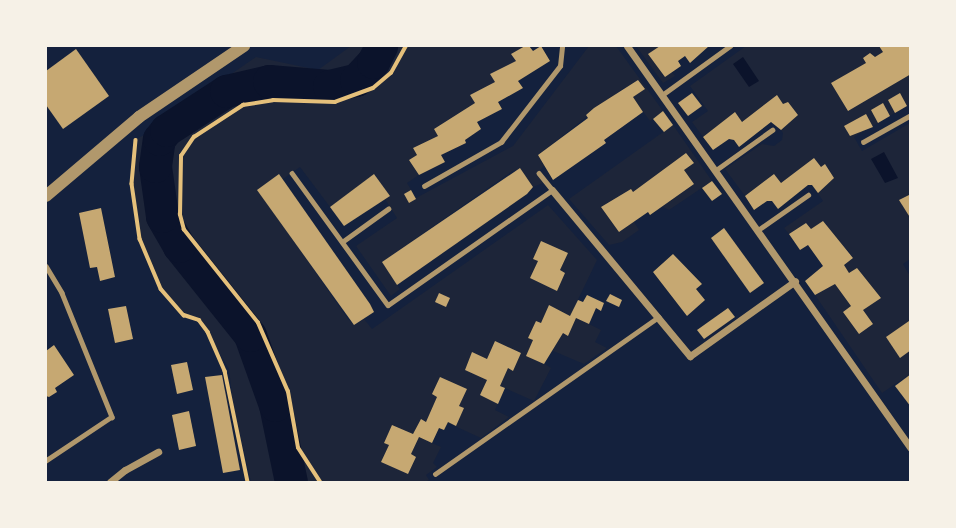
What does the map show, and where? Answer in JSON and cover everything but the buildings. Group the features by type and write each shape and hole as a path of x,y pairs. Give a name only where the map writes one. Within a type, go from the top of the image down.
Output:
{"street":[{"path":"46,196 139,117 244,46"},
{"path":"627,46 911,448"},
{"path":"552,190 690,356 795,281"},
{"path":"110,482 125,470 158,452"}],"lane":[{"path":"424,186 501,142 560,66 562,46"},
{"path":"662,95 730,46"},
{"path":"863,142 911,115"},
{"path":"716,170 772,130"},
{"path":"292,173 388,305 552,190 539,174"},
{"path":"758,230 808,195"},
{"path":"342,242 388,209"},
{"path":"46,266 62,293 112,417 46,461"},
{"path":"435,474 658,316"}],"path":[{"path":"320,482 298,448 288,392 258,323 184,230 180,215 181,156 194,137 243,105 273,100 335,102 373,88 391,73 406,46"},
{"path":"139,117 149,129 135,140 134,148 132,184 140,239 162,289 184,315 199,320 208,332 225,371 248,482"}],"shaded area":[{"path":"351,46 525,46 512,54 516,61 491,74 495,82 470,95 475,103 435,128 438,136 413,148 417,155 409,160 419,175 407,183 416,198 513,146 589,46 616,46 663,111 650,121 625,87 538,155 545,165 536,174 543,183 533,187 520,168 511,172 382,262 400,289 391,296 356,246 397,218 385,199 389,196 375,174 330,207 300,167 283,179 279,174 258,190 348,319 355,325 364,319 372,329 548,205 597,260 574,308 592,316 589,324 601,330 595,342 607,348 584,364 551,350 545,364 551,368 534,401 487,380 484,387 501,396 495,410 509,417 481,438 448,423 444,430 439,428 432,443 441,447 433,463 437,467 426,475 429,480 425,482 290,482 297,427 285,417 274,380 253,332 176,232 166,203 163,166 167,141 173,131 239,93 256,88 300,92 268,79 221,81 256,57 318,70"},
{"path":"636,46 669,46 681,66 672,72 675,76 663,83"},
{"path":"746,46 910,46 910,104 854,137 862,151 910,123 910,259 903,264 910,276 910,374 882,393 815,295 849,273 844,265 853,258 848,250 811,229 806,223 789,234 784,228 823,201 812,185 808,185 798,171 781,183 774,174 745,196 725,169 762,144 774,146 782,140 783,133 761,108 742,122 735,113 703,137 692,122 708,111 690,86"},
{"path":"743,57 759,81 749,87 733,64"},
{"path":"673,125 712,181 669,210 663,207 650,215 638,198 625,207 639,230 622,242 609,245 569,199"},
{"path":"156,128 151,146 153,200 158,220 181,265 198,276 236,322 251,348 264,383 285,482 251,482 233,404 229,369 199,320 184,315 161,289 140,239 132,184 135,140"},
{"path":"884,152 898,178 885,183 871,159"}],"waterway":[{"path":"291,482 275,405 250,335 179,246 162,216 155,166 159,139 166,130 226,91 269,81 329,86 356,80 373,62 381,46"}]}
